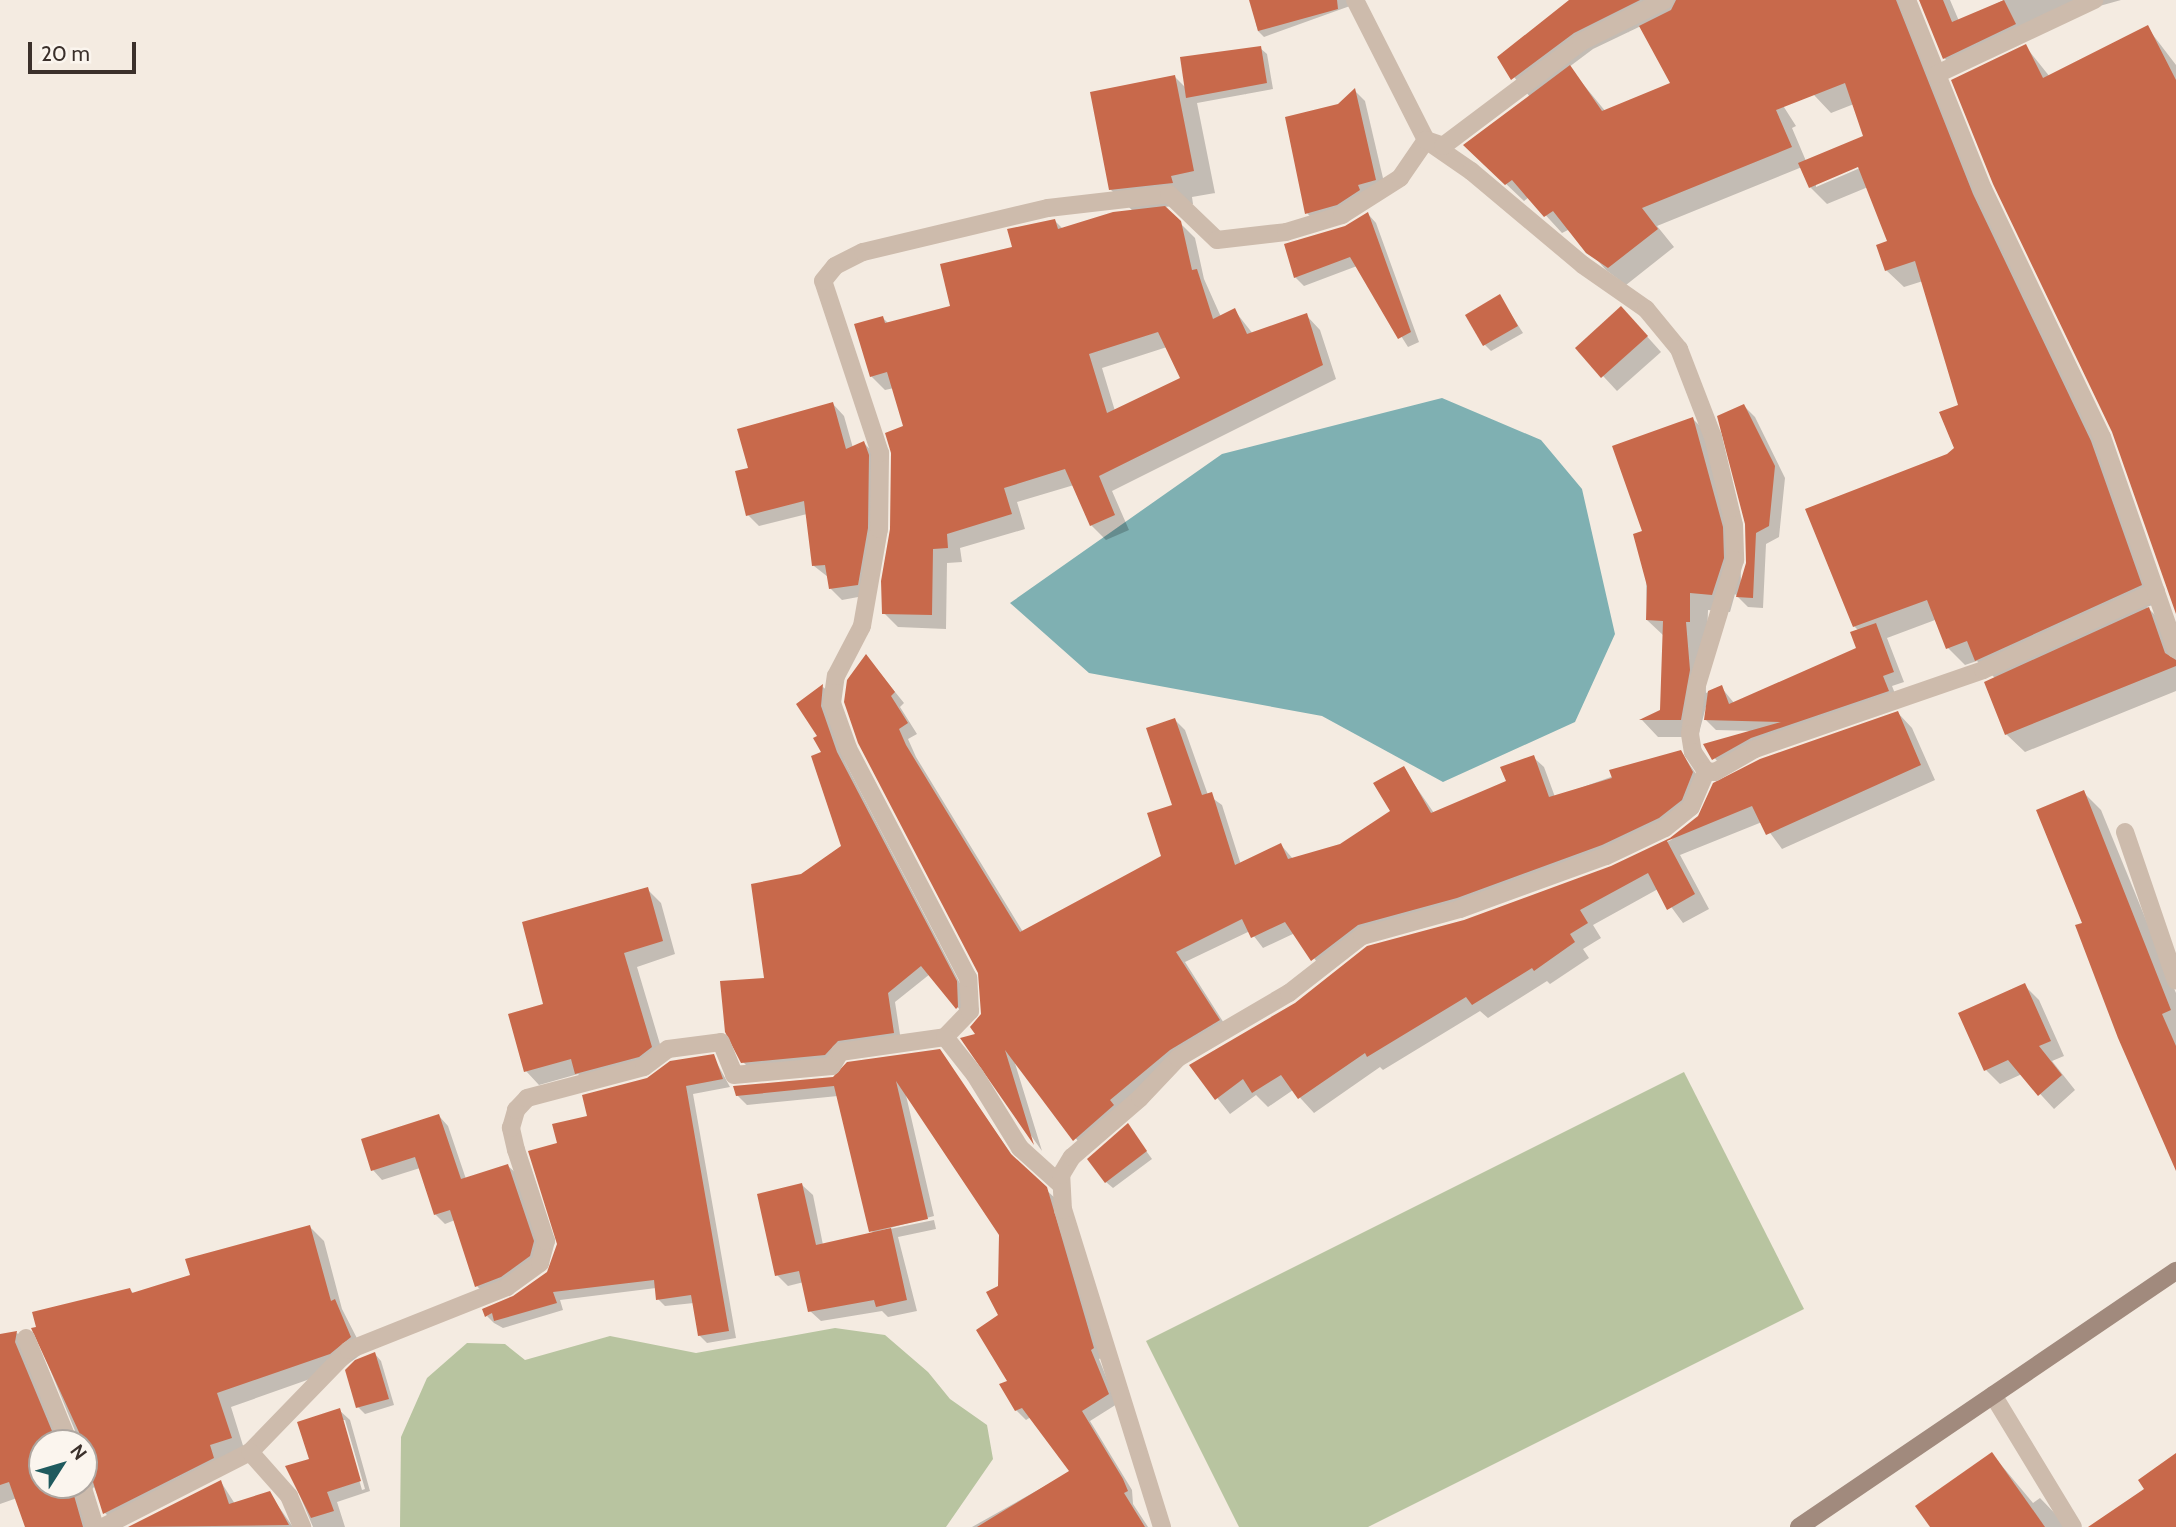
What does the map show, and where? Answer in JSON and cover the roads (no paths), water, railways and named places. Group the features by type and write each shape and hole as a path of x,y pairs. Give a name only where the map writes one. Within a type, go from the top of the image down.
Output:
{"main road":[{"path":"1799,1527 2176,1271"}],"street":[{"path":"1355,0 1426,140 1471,171 1583,265 1646,309 1679,349 1713,437 1734,525 1735,560 1697,685 1690,734 1693,752 1706,771 1715,772 1755,748 1983,670 2156,591"},
{"path":"1426,140 1443,146 1581,43 1665,0"},
{"path":"1907,0 1983,189 2102,437 2176,649"},
{"path":"1937,74 2094,0"},
{"path":"103,1527 250,1452 349,1350 507,1287 540,1263 546,1241 511,1128 516,1110 527,1098 625,1074 668,1049 721,1042 734,1075 832,1066 840,1052 945,1037 970,1012 968,978 848,748 832,703 836,676 862,626 879,529 880,453 823,281 835,265 863,252 1048,208 1169,194 1217,240 1286,232 1342,215 1367,201 1400,178 1426,140"},
{"path":"1162,1527 1063,1210 1060,1184 1072,1157 1140,1098 1178,1058 1289,993 1362,936 1472,904 1606,856 1665,828 1691,807 1706,771"},
{"path":"2125,832 2176,981"},
{"path":"945,1037 975,1075 1020,1148 1060,1184"},
{"path":"26,1338 63,1429"},
{"path":"1993,1395 2073,1527"},
{"path":"250,1452 289,1496 302,1527"},
{"path":"86,1499 95,1527"}],"water":[{"path":"1442,398 1541,440 1582,489 1615,634 1575,722 1443,782 1322,716 1089,673 1010,603 1222,454"}]}
